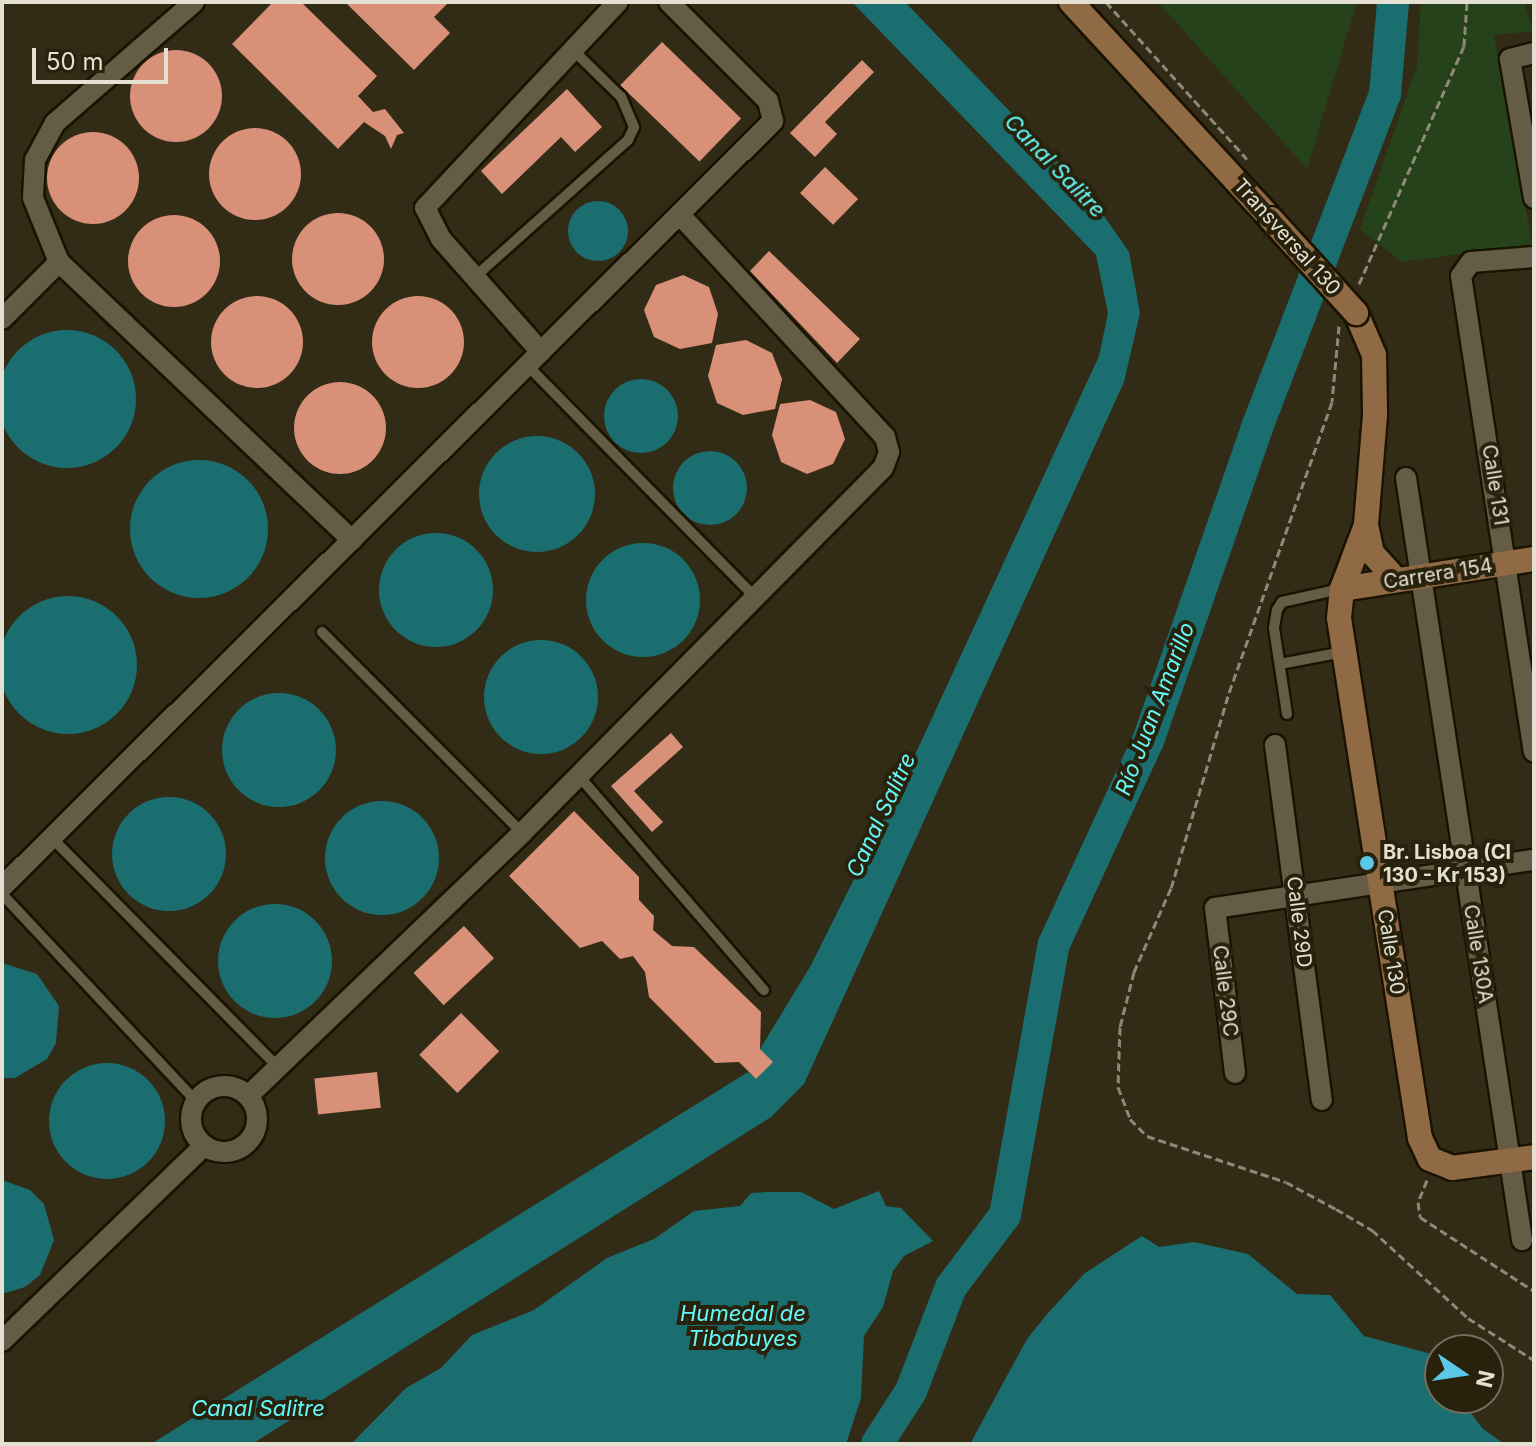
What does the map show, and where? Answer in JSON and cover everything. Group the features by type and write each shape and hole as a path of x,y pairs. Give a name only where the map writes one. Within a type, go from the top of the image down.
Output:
{"main road":[{"name":"Transversal 130","path":"1071,2 1356,313 1371,341 1377,375 1366,525 1372,553 1407,579"},
{"name":"Transversal 130","path":"1342,589 1366,525"},
{"name":"Carrera 154","path":"1342,589 1534,559"},
{"name":"Calle 130","path":"1342,589 1345,652 1420,1138 1430,1159 1440,1166"},
{"path":"1440,1166 1522,1158"}],"street":[{"path":"194,2 55,123 35,160 33,198 59,262 352,540"},
{"path":"535,359 477,275 441,239 425,208 618,2"},
{"path":"2,887 680,215 775,116 768,101 669,2"},
{"path":"1534,53 1510,59 1534,198"},
{"path":"248,1096 522,833 883,468 889,452 885,437 680,215"},
{"name":"Calle 131","path":"1534,257 1471,262 1462,268 1534,751"},
{"path":"2,319 59,262"},
{"name":"Calle 130A","path":"1406,478 1407,579 1522,1158 1522,1240"},
{"name":"Calle 29D","path":"1275,745 1322,1100"},
{"path":"1296,896 1534,860"},
{"name":"Calle 29C","path":"1235,1073 1215,908 1296,896"},
{"path":"227,1086 248,1096 257,1119 248,1142 227,1152 204,1146 191,1125 196,1101 215,1087 227,1086"},
{"path":"2,1341 204,1146"}],"lane":[{"path":"477,275 628,140 634,127 621,97 573,50"},
{"path":"535,359 755,597"},
{"path":"1287,714 1274,628 1282,602 1342,589"},
{"path":"322,632 522,833"},
{"path":"1280,664 1345,652"},
{"path":"579,776 764,990"},
{"path":"52,838 278,1067"},
{"path":"2,894 196,1101"}],"path":[{"path":"1106,2 1253,166"},
{"path":"1464,46 1467,2"},
{"path":"1440,1166 1422,1189 1420,1217 1534,1291"}],"green space":[{"path":"1158,2 1357,2 1307,169"},
{"path":"1421,2 1524,2 1533,31 1494,35 1532,244 1402,262 1360,229 1417,66"}],"water":[{"name":"Canal Salitre","path":"852,2 905,2 1088,193 1129,252 1140,313 1124,382 804,1084 771,1117 252,1444 151,1444 748,1072 756,1079 772,1062 760,1049 810,967 902,783 1099,356 1108,313 1096,255"},
{"path":"598,201 619,210 628,231 619,252 598,261 577,252 568,231 577,210"},
{"path":"67,330 93,336 116,350 130,373 136,399 130,425 116,448 93,462 67,468 41,462 18,448 4,425 -2,399 4,373 18,350 41,336"},
{"path":"641,379 655,382 667,390 675,402 678,416 675,430 667,442 655,450 641,453 627,450 615,442 607,430 604,416 607,402 615,390 627,382"},
{"path":"537,436 559,441 578,453 590,472 595,494 590,516 578,535 559,547 537,552 515,547 496,535 484,516 479,494 484,472 496,453 515,441"},
{"path":"710,451 724,454 736,462 744,474 747,488 744,502 736,514 724,522 710,525 696,522 684,514 676,502 673,488 676,474 684,462 696,454"},
{"path":"199,460 225,465 248,480 263,503 268,529 263,555 248,578 225,593 199,598 173,593 150,578 135,555 130,529 135,503 150,480 173,465"},
{"path":"436,533 458,537 477,549 489,568 493,590 489,612 477,631 458,643 436,647 414,643 395,631 383,612 379,590 383,568 395,549 414,537"},
{"path":"643,543 665,547 684,559 696,578 700,600 696,622 684,641 665,653 643,657 621,653 602,641 590,622 586,600 590,578 602,559 621,547"},
{"path":"68,596 94,601 117,616 132,639 137,665 132,691 117,714 94,729 68,734 42,729 19,714 4,691 -1,665 4,639 19,616 42,601"},
{"path":"541,640 563,644 582,656 594,675 598,697 594,719 582,738 563,750 541,754 519,750 500,738 488,719 484,697 488,675 500,656 519,644"},
{"path":"279,693 301,697 320,709 332,728 336,750 332,772 320,791 301,803 279,807 257,803 238,791 226,772 222,750 226,728 238,709 257,697"},
{"path":"169,797 191,801 210,813 222,832 226,854 222,876 210,895 191,907 169,911 147,907 128,895 116,876 112,854 116,832 128,813 147,801"},
{"path":"382,801 404,805 423,817 435,836 439,858 435,880 423,899 404,911 382,915 360,911 341,899 329,880 325,858 329,836 341,817 360,805"},
{"path":"275,904 297,908 316,920 328,939 332,961 328,983 316,1002 297,1014 275,1018 253,1014 234,1002 222,983 218,961 222,939 234,920 253,908"},
{"path":"2,963 37,974 59,1006 56,1043 47,1059 15,1078 2,1078"},
{"path":"107,1063 129,1068 148,1080 160,1099 165,1121 160,1143 148,1162 129,1174 107,1179 85,1174 66,1162 54,1143 49,1121 54,1099 66,1080 85,1068"},
{"path":"2,1180 30,1190 44,1204 54,1240 40,1275 25,1287 2,1294"},
{"name":"Humedal de Tibabuyes","path":"879,1191 886,1206 901,1208 933,1241 904,1256 893,1271 883,1307 864,1336 861,1398 846,1444 351,1444 406,1388 441,1368 472,1335 534,1310 607,1258 654,1239 694,1211 740,1206 751,1193 767,1192 801,1192 834,1209"},
{"path":"1142,1236 1159,1247 1194,1242 1248,1254 1297,1294 1330,1295 1364,1336 1424,1352 1424,1414 1472,1414 1482,1428 1504,1444 970,1444 1027,1339 1085,1273"}],"building":[{"path":"273,2 301,2 377,76 358,96 373,112 385,109 404,133 397,135 391,149 385,136 364,122 338,149 232,44"},
{"path":"345,2 449,2 434,17 450,33 414,70"},
{"path":"662,42 741,118 699,162 620,85"},
{"path":"176,50 194,54 209,63 218,78 222,96 218,114 209,129 194,138 176,142 158,138 143,129 134,114 130,96 134,78 143,63 158,54"},
{"path":"862,60 874,72 825,122 837,134 815,157 790,133"},
{"path":"567,89 602,127 575,152 561,137 502,194 481,171"},
{"path":"255,128 281,136 293,148 301,174 293,200 281,212 255,220 229,212 217,200 209,174 217,148 229,136"},
{"path":"93,132 111,136 126,145 135,160 139,178 135,196 126,211 111,220 93,224 75,220 60,211 51,196 47,178 51,160 60,145 75,136"},
{"path":"825,167 858,199 833,225 800,193"},
{"path":"338,213 356,216 371,226 381,241 384,259 381,277 371,292 356,302 338,305 320,302 305,292 295,277 292,259 295,241 305,226 320,216"},
{"path":"174,215 192,218 207,228 217,243 220,261 217,279 207,294 192,304 174,307 156,304 141,294 131,279 128,261 131,243 141,228 156,218"},
{"path":"769,251 860,339 837,363 750,271"},
{"path":"683,275 709,287 718,314 712,343 680,349 654,337 644,310 656,285"},
{"path":"257,296 275,300 290,309 299,324 303,342 299,360 290,375 275,384 257,388 239,384 224,375 215,360 211,342 215,324 224,309 239,300"},
{"path":"418,296 436,300 450,310 460,324 464,342 460,360 450,374 436,384 418,388 400,384 386,374 376,360 372,342 376,324 386,310 400,300"},
{"path":"746,340 772,353 782,379 775,409 743,415 717,403 708,376 716,345"},
{"path":"340,382 358,386 373,395 382,410 386,428 382,446 373,461 358,470 340,474 322,470 307,461 298,446 294,428 298,410 307,395 322,386"},
{"path":"810,400 836,412 845,439 833,464 807,474 781,462 772,435 780,404"},
{"path":"671,733 683,747 634,791 663,822 652,832 611,786"},
{"path":"574,811 639,877 639,900 654,916 653,930 672,946 694,947 761,1012 760,1049 773,1062 756,1079 739,1062 715,1063 649,997 645,972 633,956 620,959 602,941 580,948 509,876"},
{"path":"464,926 494,958 444,1005 414,973"},
{"path":"461,1013 499,1051 457,1093 419,1055"},
{"path":"377,1072 381,1108 318,1114 314,1079"}],"waterway":[{"name":"Río Juan Amarillo","path":"877,1444 911,1391 951,1287 1005,1215 1054,944 1148,741 1256,430 1385,94 1393,2"}],"place":[{"name":"Br. Lisboa (Cl 130 - Kr 153)","path":"1367,863"}]}
